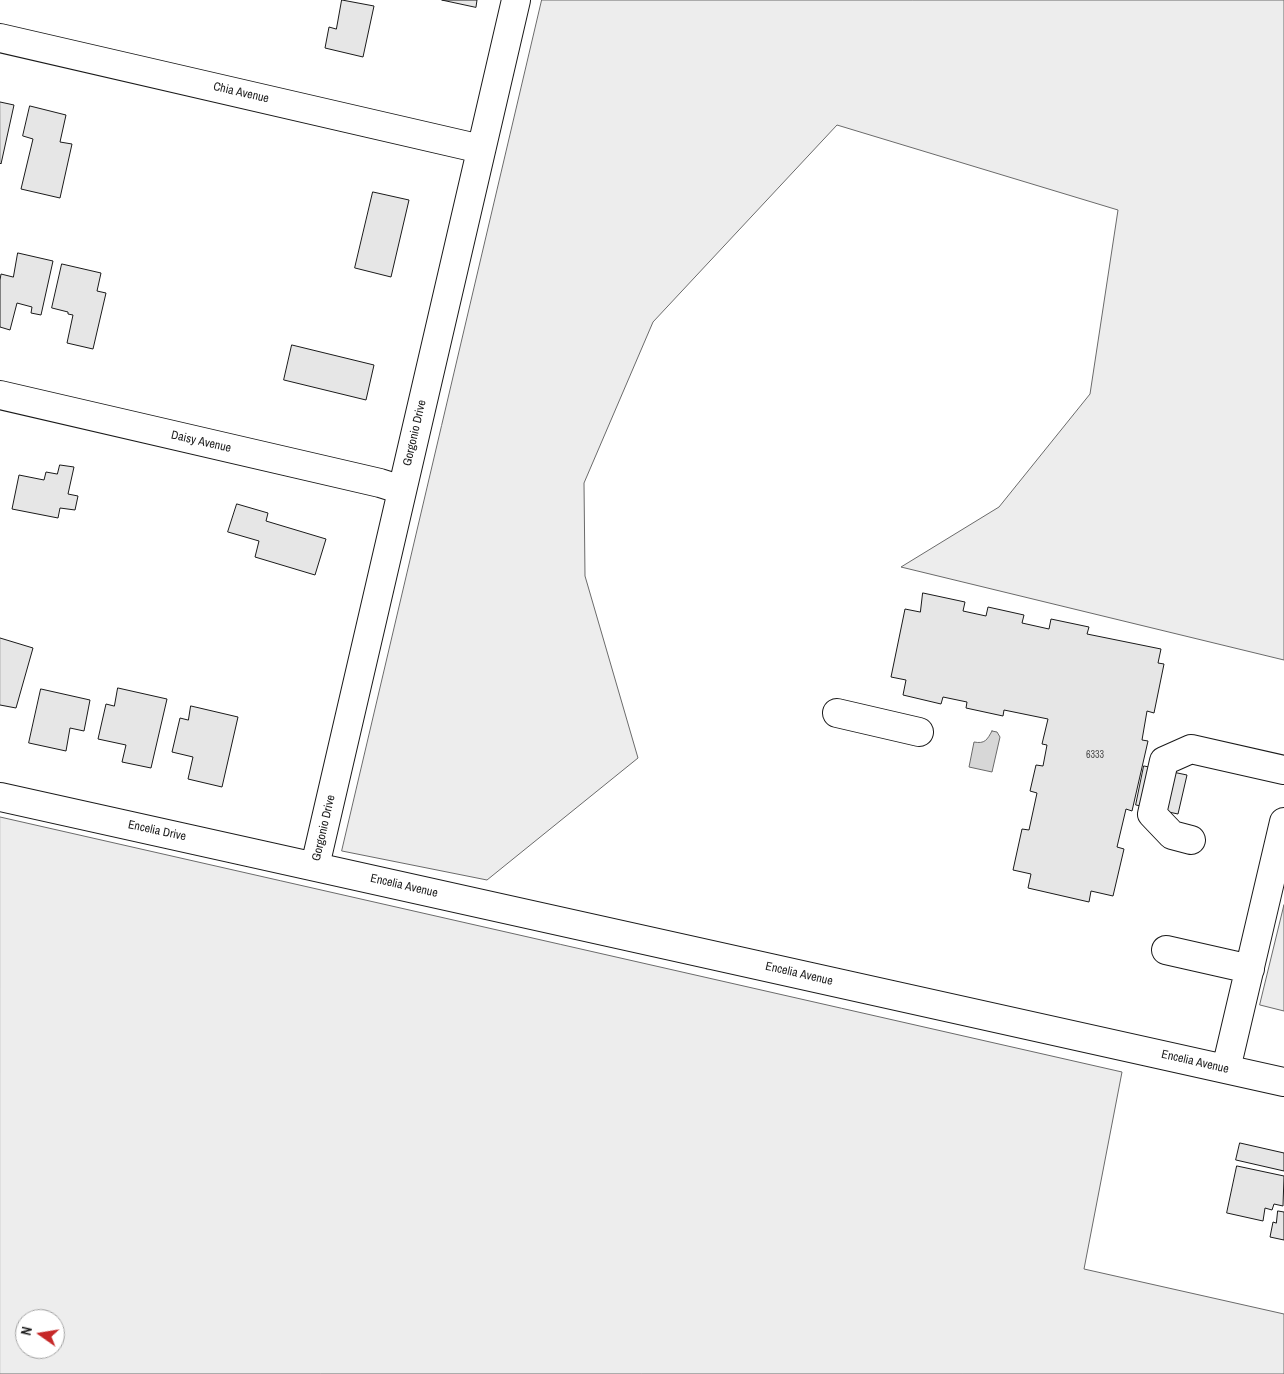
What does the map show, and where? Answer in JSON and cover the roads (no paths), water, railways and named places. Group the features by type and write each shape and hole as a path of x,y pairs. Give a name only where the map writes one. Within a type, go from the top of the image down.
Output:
{"street":[{"name":"Gorgonio Drive","path":"315,866 516,0"},
{"name":"Chia Avenue","path":"0,38 481,149"},
{"name":"Daisy Avenue","path":"0,395 380,483 402,490"},
{"path":"837,713 919,732"},
{"path":"1192,840 1172,835 1152,814 1164,761 1191,749 1284,770"},
{"name":"Encelia Drive","path":"0,797 315,866"},
{"path":"1226,1069 1284,822"},
{"name":"Encelia Avenue","path":"315,866 1284,1082"},
{"path":"1166,950 1250,969"}]}
